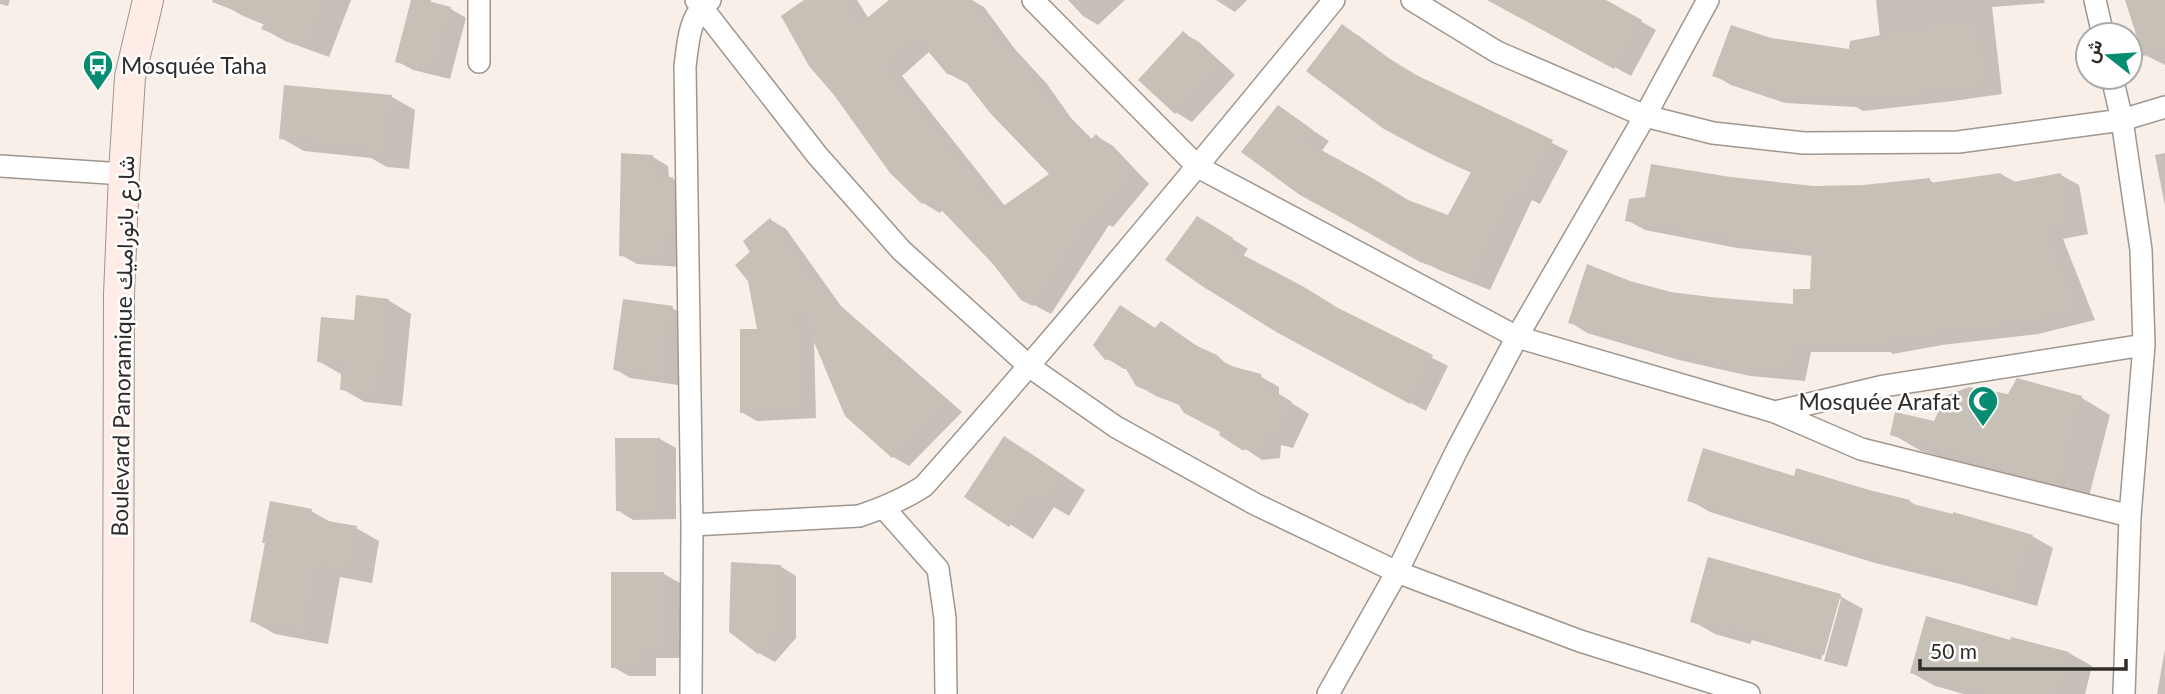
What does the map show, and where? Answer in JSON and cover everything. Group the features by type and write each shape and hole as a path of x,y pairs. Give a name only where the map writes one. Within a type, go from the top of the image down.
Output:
{"main road":[{"name":"Boulevard Panoramique شارع بانوراميك","path":"118,694 120,295 124,174 130,77 148,0"}],"street":[{"path":"479,0 479,62"},
{"path":"1033,0 1198,167 1517,337 1775,412 1861,449 2130,516"},
{"path":"692,525 859,516 906,498 924,486 1030,367 1334,0"},
{"path":"1412,0 1496,52 1645,116 1713,133 1804,143 1958,142 2122,120 2165,107"},
{"path":"1328,694 1397,572 1517,337 1645,116 1708,0"},
{"path":"2095,0 2100,21"},
{"path":"691,694 692,525 685,67 690,29 702,3 817,155 901,250 1030,367 1115,427 1255,504 1397,572 1580,641 1749,694"},
{"path":"2115,91 2141,250 2144,345 2130,516 2124,694"},
{"path":"0,166 124,174"},
{"path":"1775,412 1884,386 2144,345"},
{"path":"884,508 938,569 945,618 946,694"}],"building":[{"path":"325,0 308,47 261,29 265,22 212,2"},
{"path":"411,0 424,0 451,7 434,72 395,62"},
{"path":"804,0 847,0 861,23 889,0 970,0 997,36 1030,72 1054,106 1089,142 1096,134 1133,173 1095,219 1092,216 1033,306 1021,300 993,264 929,197 922,204 890,173 834,95 809,66 781,16","holes":["917,38 948,75 955,68 990,113 1049,174 999,209 886,66"]},
{"path":"1487,0 1606,0 1642,20 1614,69"},
{"path":"2125,0 2165,0 2165,50 2144,56 2144,21 2132,21"},
{"path":"1342,24 1385,56 1418,76 1553,140 1523,196 1515,192 1473,281 1420,262 1300,195 1241,152 1278,105 1313,130 1305,141 1408,200 1448,215 1471,172 1384,129 1306,71"},
{"path":"1979,24 1986,85 1845,102 1845,98 1766,94 1712,76 1731,25 1771,38 1849,49 1850,41 1933,25"},
{"path":"1183,31 1221,65 1175,114 1138,80"},
{"path":"284,85 392,95 386,157 363,155 363,147 279,139"},
{"path":"621,153 653,155 655,178 673,177 671,226 666,259 619,256"},
{"path":"1651,164 1730,177 1814,186 1863,185 1930,178 1930,183 2001,173 2003,184 2061,173 2071,224 2047,229 2078,310 2019,324 1874,345 1793,343 1788,372 1731,367 1660,351 1568,323 1587,264 1630,281 1671,292 1710,297 1793,304 1793,289 1810,289 1812,249 1718,238 1625,221 1629,199 1645,197"},
{"path":"1197,216 1233,238 1228,247 1338,308 1433,355 1410,404 1278,333 1165,260"},
{"path":"770,218 826,295 948,402 892,458 845,416 798,304 800,410 740,413 740,329 757,329 748,281 735,265 750,252 743,241"},
{"path":"356,295 389,299 379,393 340,390 342,364 317,362 321,317 354,320"},
{"path":"623,299 673,306 663,377 613,370"},
{"path":"1120,305 1155,328 1161,321 1197,346 1217,355 1227,365 1261,374 1262,383 1292,402 1274,438 1264,436 1263,449 1242,450 1219,435 1220,432 1184,413 1177,402 1136,386 1117,359 1105,360 1093,345"},
{"name":"Mosquée Arafat","path":"2017,378 2082,396 2059,485 1890,435 1895,412 1934,421 1945,396 1969,387 2008,394"},
{"path":"1004,436 1064,476 1045,504 1031,494 1009,527 964,497"},
{"path":"615,438 660,438 661,511 616,511"},
{"path":"1703,448 1794,476 1796,468 1910,500 1909,503 1953,512 2033,535 2016,595 1852,552 1687,501"},
{"path":"270,501 312,509 310,518 357,526 349,571 317,565 305,632 250,622"},
{"path":"1708,557 1841,594 1824,655 1729,628 1727,632 1690,622"},
{"path":"731,562 781,565 781,629 758,654 729,632"},
{"path":"611,572 664,572 665,649 641,650 641,668 611,668"},
{"path":"1926,616 2010,640 2011,637 2069,652 2059,694 1984,694 1910,673"}],"place":[{"name":"Mosquée Taha","path":"98,92"},
{"name":"Mosquée Arafat","path":"1983,428"}]}
